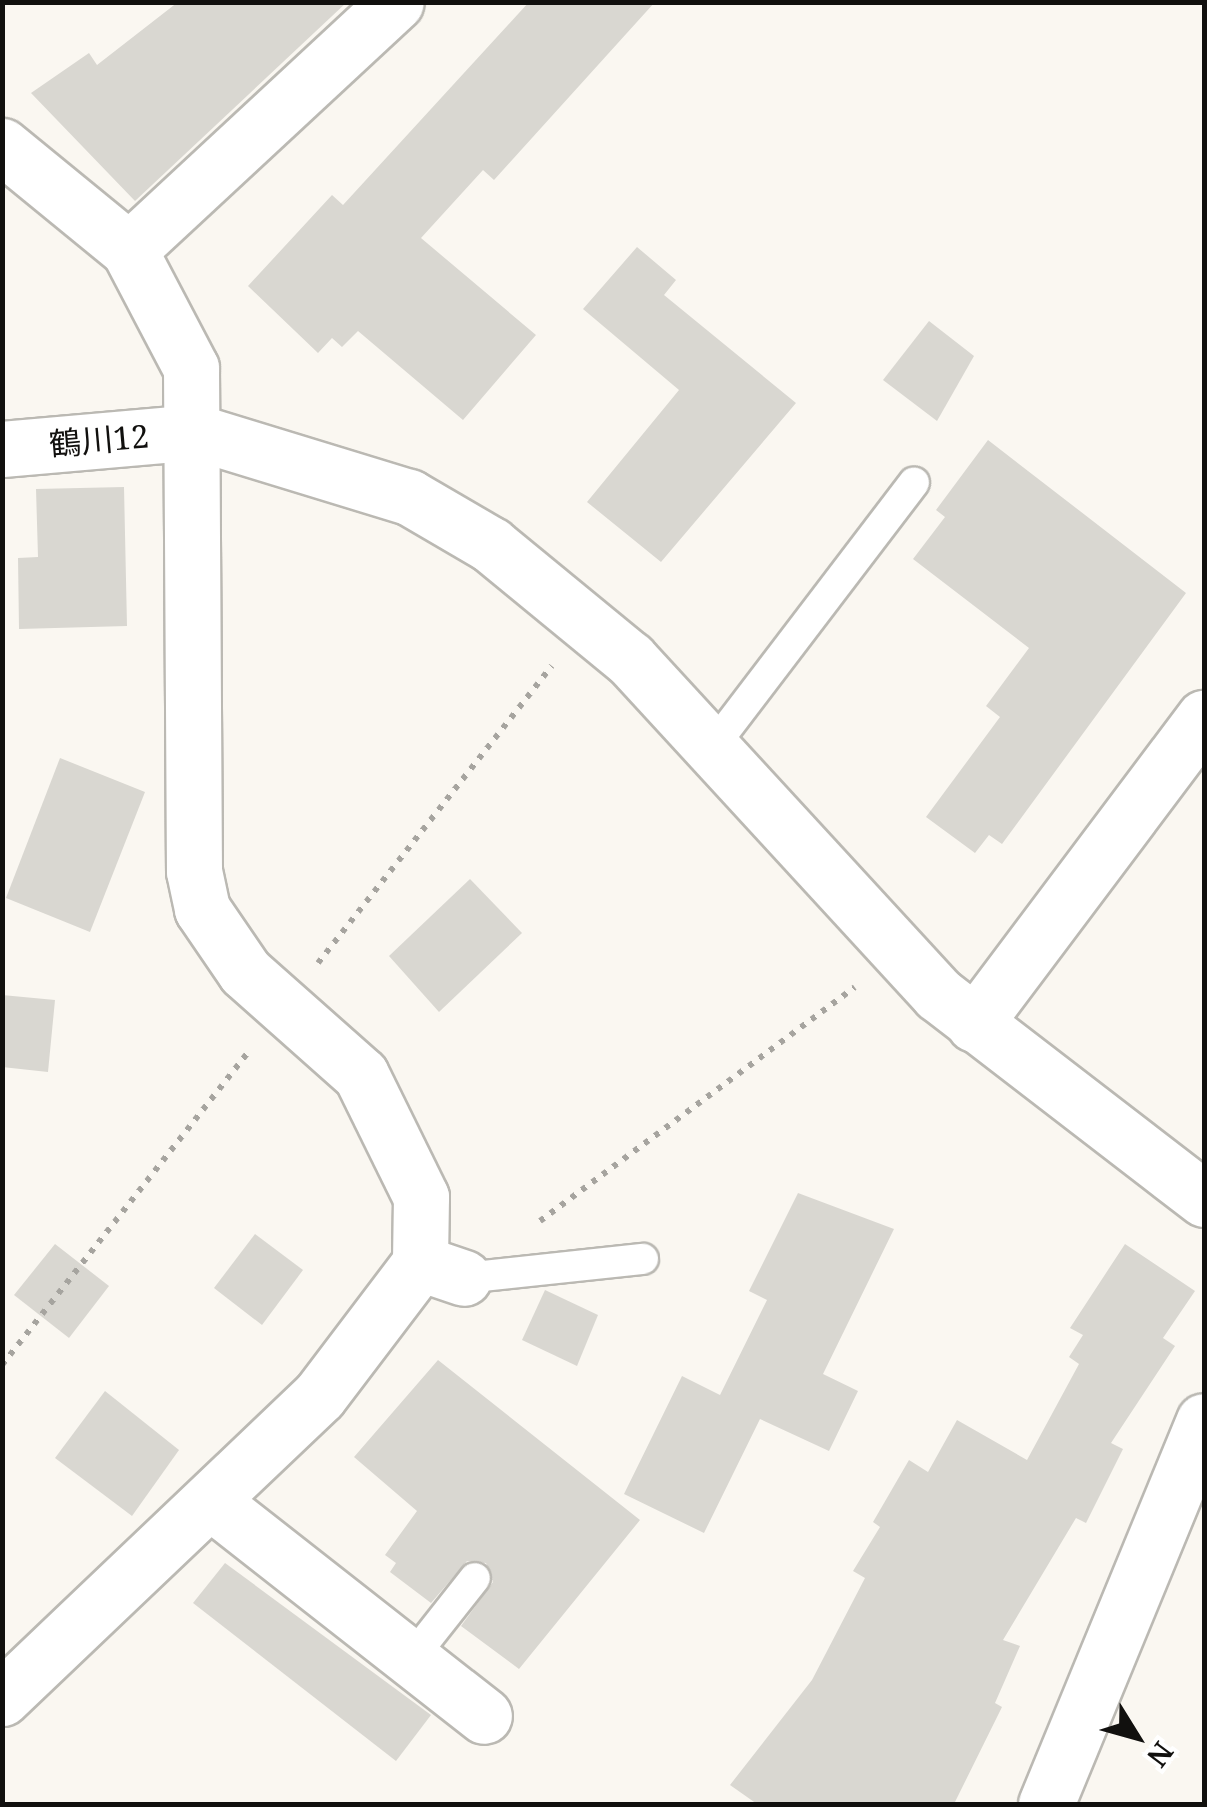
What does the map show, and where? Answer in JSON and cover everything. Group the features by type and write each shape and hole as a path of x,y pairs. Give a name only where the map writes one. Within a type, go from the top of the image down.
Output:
{"street":[{"path":"128,250 396,2"},
{"path":"2,146 128,250 192,368 196,432 194,871 221,944 361,1075 399,1142 421,1197 442,1270 320,1396 2,1698"},
{"path":"196,432 409,497 589,620 711,749 896,956 974,1024 1204,1199"},
{"name":"鶴川12","path":"2,449 196,432"},
{"path":"974,1024 1204,718"},
{"path":"1046,1804 1204,1420"},
{"path":"210,1501 484,1716"}],"lane":[{"path":"711,749 914,482"},
{"path":"442,1270 644,1259"},
{"path":"411,1659 475,1578"}],"path":[{"path":"2,1365 589,620"},
{"path":"442,1270 896,956"}],"building":[{"path":"178,2 347,2 135,201 31,93 89,53 97,65"},
{"path":"529,2 655,2 494,180 483,170 421,238 536,335 463,420 358,331 342,347 332,338 318,353 248,286 332,195 343,205"},
{"path":"637,247 676,280 664,295 796,403 661,562 587,502 679,390 583,309"},
{"path":"929,321 974,356 937,421 883,380"},
{"path":"988,440 1186,593 1002,844 989,835 975,853 926,817 1000,717 986,706 1029,648 913,559 945,517 936,510"},
{"path":"124,487 127,626 19,629 18,558 38,557 36,489"},
{"path":"60,758 145,792 90,932 6,898"},
{"path":"470,879 522,933 439,1012 389,956"},
{"path":"2,995 55,1000 48,1072 2,1067"},
{"path":"798,1193 894,1229 823,1374 858,1391 829,1451 760,1419 704,1533 624,1494 682,1376 720,1395 767,1300 749,1291"},
{"path":"255,1234 303,1270 262,1325 214,1288"},
{"path":"55,1244 109,1286 69,1338 14,1295"},
{"path":"1125,1244 1195,1291 1163,1338 1175,1346 1111,1443 1123,1449 1086,1523 1076,1518 1003,1640 1020,1646 995,1703 1002,1707 954,1804 757,1804 730,1785 812,1680 865,1578 853,1571 880,1527 873,1522 909,1460 928,1472 957,1420 1027,1460 1079,1364 1069,1357 1083,1335 1070,1328"},
{"path":"545,1290 598,1315 577,1366 522,1340"},
{"path":"438,1360 640,1520 519,1669 461,1626 493,1582 486,1563 467,1561 431,1603 390,1572 396,1563 385,1555 417,1511 354,1457"},
{"path":"105,1391 179,1450 132,1516 55,1458"},
{"path":"225,1563 431,1715 396,1761 193,1603"}]}
